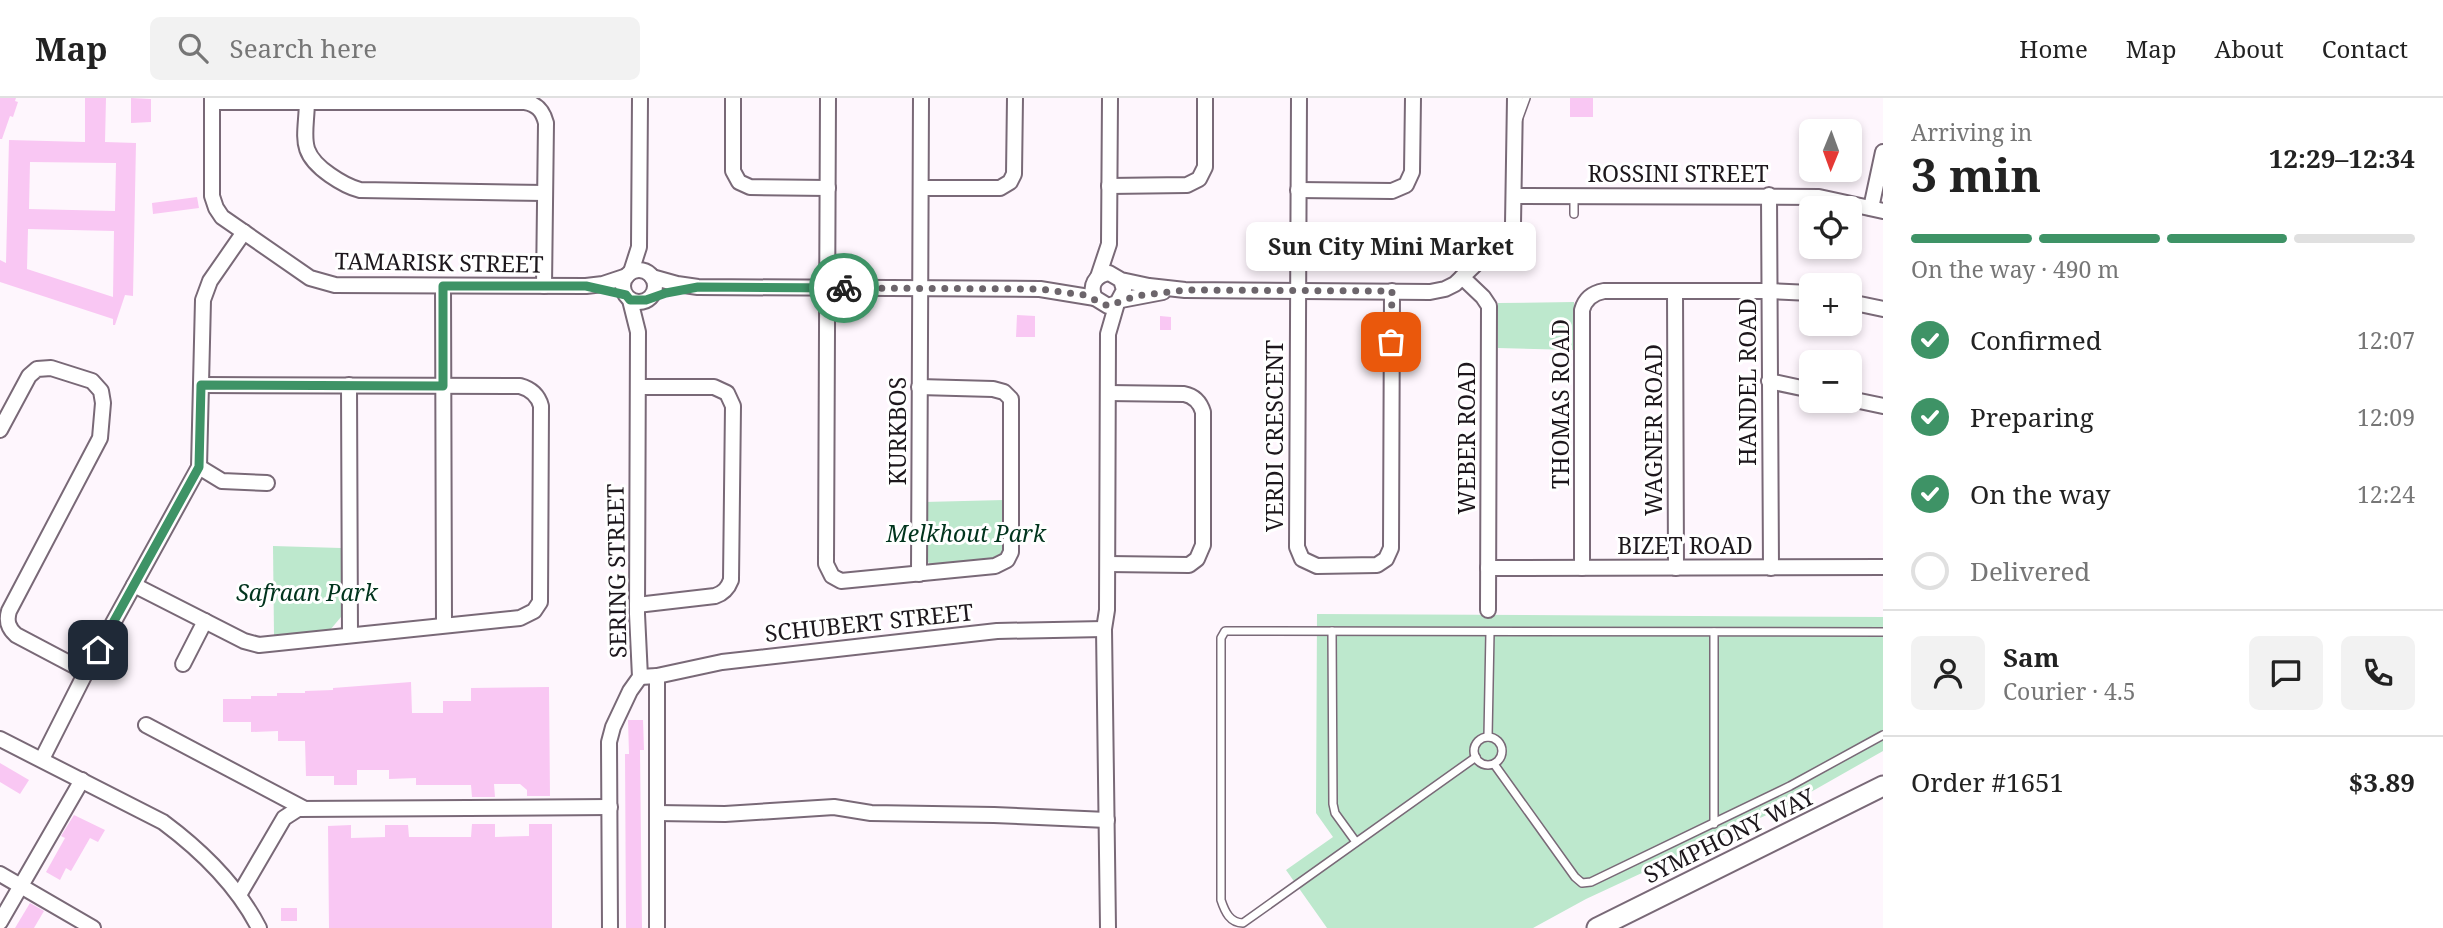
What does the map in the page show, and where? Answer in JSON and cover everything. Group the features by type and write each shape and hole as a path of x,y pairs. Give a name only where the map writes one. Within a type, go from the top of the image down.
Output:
{"main road":[{"name":"SYMPHONY WAY","path":"1597,928 1883,786"}],"street":[{"path":"640,98 639,247 623,286 628,298 640,302 698,287"},
{"path":"733,98 733,171 738,183 750,187 828,188"},
{"path":"828,98 827,569 836,579 846,582 1003,563 1011,552 1013,405 1008,395 993,388 919,387"},
{"name":"KURKBOS","path":"919,574 921,98"},
{"path":"920,188 1000,188 1010,182 1014,174 1014,98"},
{"path":"1108,928 1104,629 1108,564 1108,334 1124,290 1109,244 1110,98"},
{"path":"1109,186 1187,185 1199,179 1205,167 1205,98"},
{"name":"VERDI CRESCENT","path":"1298,98 1297,551 1302,559 1312,565 1371,567 1382,563 1391,548 1392,291"},
{"path":"1298,190 1392,191 1406,185 1412,172 1413,98"},
{"path":"629,274 637,270 677,284 698,287 1040,289 1072,285 1109,273 1149,286 1185,290 1438,291 1450,287 1462,277 1510,229 1514,216 1516,98"},
{"path":"212,100 531,100 544,117 544,286"},
{"name":"TAMARISK STREET","path":"212,100 213,202 222,217 310,278 328,285 586,286 629,274"},
{"path":"307,102 306,146 310,159 349,187 360,190 545,193"},
{"path":"1877,209 1883,152"},
{"name":"ROSSINI STREET","path":"1514,197 1769,195 1819,197 1877,209"},
{"name":"HANDEL ROAD","path":"1769,195 1770,568"},
{"path":"42,760 86,672 199,467 204,294 244,232"},
{"path":"1108,334 1092,285 1109,244"},
{"path":"639,247 655,289 650,299"},
{"name":"WEBER ROAD","path":"1462,277 1489,306 1488,610"},
{"path":"443,286 444,625"},
{"name":"TAMARISK STREET","path":"586,286 628,298"},
{"path":"1040,289 1096,300 1108,306 1119,301 1185,290"},
{"name":"THOMAS ROAD","path":"1582,568 1584,305 1594,294 1604,291 1769,291"},
{"name":"WAGNER ROAD","path":"1675,291 1676,568"},
{"path":"1769,291 1799,292"},
{"name":"SERING STREET","path":"610,928 611,735 630,691 640,677 637,605 638,332 628,298"},
{"name":"SERING STREET","path":"638,332 650,299"},
{"path":"1862,305 1883,309"},
{"path":"0,430 29,376 37,369 51,368 92,381 101,391 103,403 100,438 9,611 8,620 10,629 16,635 86,672"},
{"path":"1769,381 1799,387"},
{"path":"134,585 244,641 259,645 525,616 534,611 540,602 541,406 534,393 520,386 201,385"},
{"path":"349,385 350,635"},
{"path":"637,605 715,596 721,594 729,585 733,406 727,393 714,387 638,387"},
{"path":"1108,393 1184,394 1194,397 1203,412 1201,555 1189,565 1108,564"},
{"path":"1862,401 1883,406"},
{"path":"199,467 222,481 267,483"},
{"name":"BIZET ROAD","path":"1488,568 1883,567"},
{"path":"183,664 205,621"},
{"name":"SCHUBERT STREET","path":"640,677 722,662 998,631 1104,629"},
{"path":"657,676 657,928"},
{"path":"146,725 303,808"},
{"path":"0,739 174,830 205,856 239,895 259,928"},
{"path":"0,922 82,780"},
{"path":"239,895 284,818 303,808 610,807"},
{"path":"657,813 725,814 834,807 871,813 994,814 1107,820"},
{"path":"0,874 93,928"}],"lane":[{"path":"1515,127 1526,98"},
{"path":"1574,196 1574,214"},
{"path":"1476,757 1243,922 1236,923 1224,910 1221,900 1221,638 1225,631 1883,632"},
{"path":"1332,631 1333,804 1335,813 1356,842"},
{"path":"1488,737 1490,632"},
{"path":"1714,632 1714,824"},
{"path":"1494,764 1582,883 1591,882 1714,824 1883,735"},
{"path":"1488,737 1496,739 1502,747 1501,757 1494,764 1482,764 1476,757 1474,749 1480,740 1488,737"}],"green space":[{"path":"1574,302 1575,350 1498,348 1498,303"},
{"name":"Melkhout Park","path":"1004,500 1008,546 1000,559 931,565 925,559 924,502"},
{"name":"Safraan Park","path":"273,546 341,548 341,617 330,630 274,635"},
{"path":"1317,614 1883,617 1883,751 1788,805 1586,899 1533,928 1327,928 1286,870 1333,837 1316,813"}],"building":[{"path":"0,98 16,98 15,101 18,102 2,139 0,139"},
{"path":"85,98 106,98 105,142 136,143 133,296 125,295 115,325 113,319 0,282 0,260 6,263 9,140 85,142","holes":["30,162 116,163 115,211 29,209","28,229 114,231 113,297 27,269"]},
{"path":"131,98 151,99 151,122 131,123"},
{"path":"1570,98 1593,98 1593,117 1570,117"},
{"path":"197,197 199,208 153,214 152,203"},
{"path":"1017,315 1035,316 1035,337 1016,337"},
{"path":"1160,316 1171,317 1171,330 1160,330"},
{"path":"411,682 412,713 443,713 443,701 471,701 471,688 549,687 550,796 527,796 527,790 520,784 494,784 495,797 472,797 471,785 416,785 416,778 389,779 389,770 357,770 357,785 334,785 334,776 306,776 305,741 278,741 278,731 251,732 251,722 223,722 223,699 251,699 251,696 277,696 277,693 305,693"},
{"path":"628,720 643,720 644,750 640,750 642,928 626,928 625,754 629,754"},
{"path":"0,763 29,780 20,794 0,782"},
{"path":"74,815 105,830 98,842 90,838 71,871 66,868 60,880 46,872 65,838 61,836"},
{"path":"472,824 495,824 495,837 529,836 529,824 552,824 552,928 329,928 328,826 351,825 351,838 385,837 385,825 408,825 409,837 471,837"},
{"path":"30,903 44,911 34,928 15,928"},
{"path":"281,908 297,908 297,921 281,921"}],"way so far":[{"path":"844,288 1040,289 1084,295 1108,306 1136,296 1185,290 1392,291 1391,342"}],"place":[{"name":"Sun City Mini Market","path":"1391,342"}],"route":[{"path":"98,650 199,467 201,385 443,386 443,286 586,286 626,295 630,300 640,302 666,293 698,287 844,288"}]}
